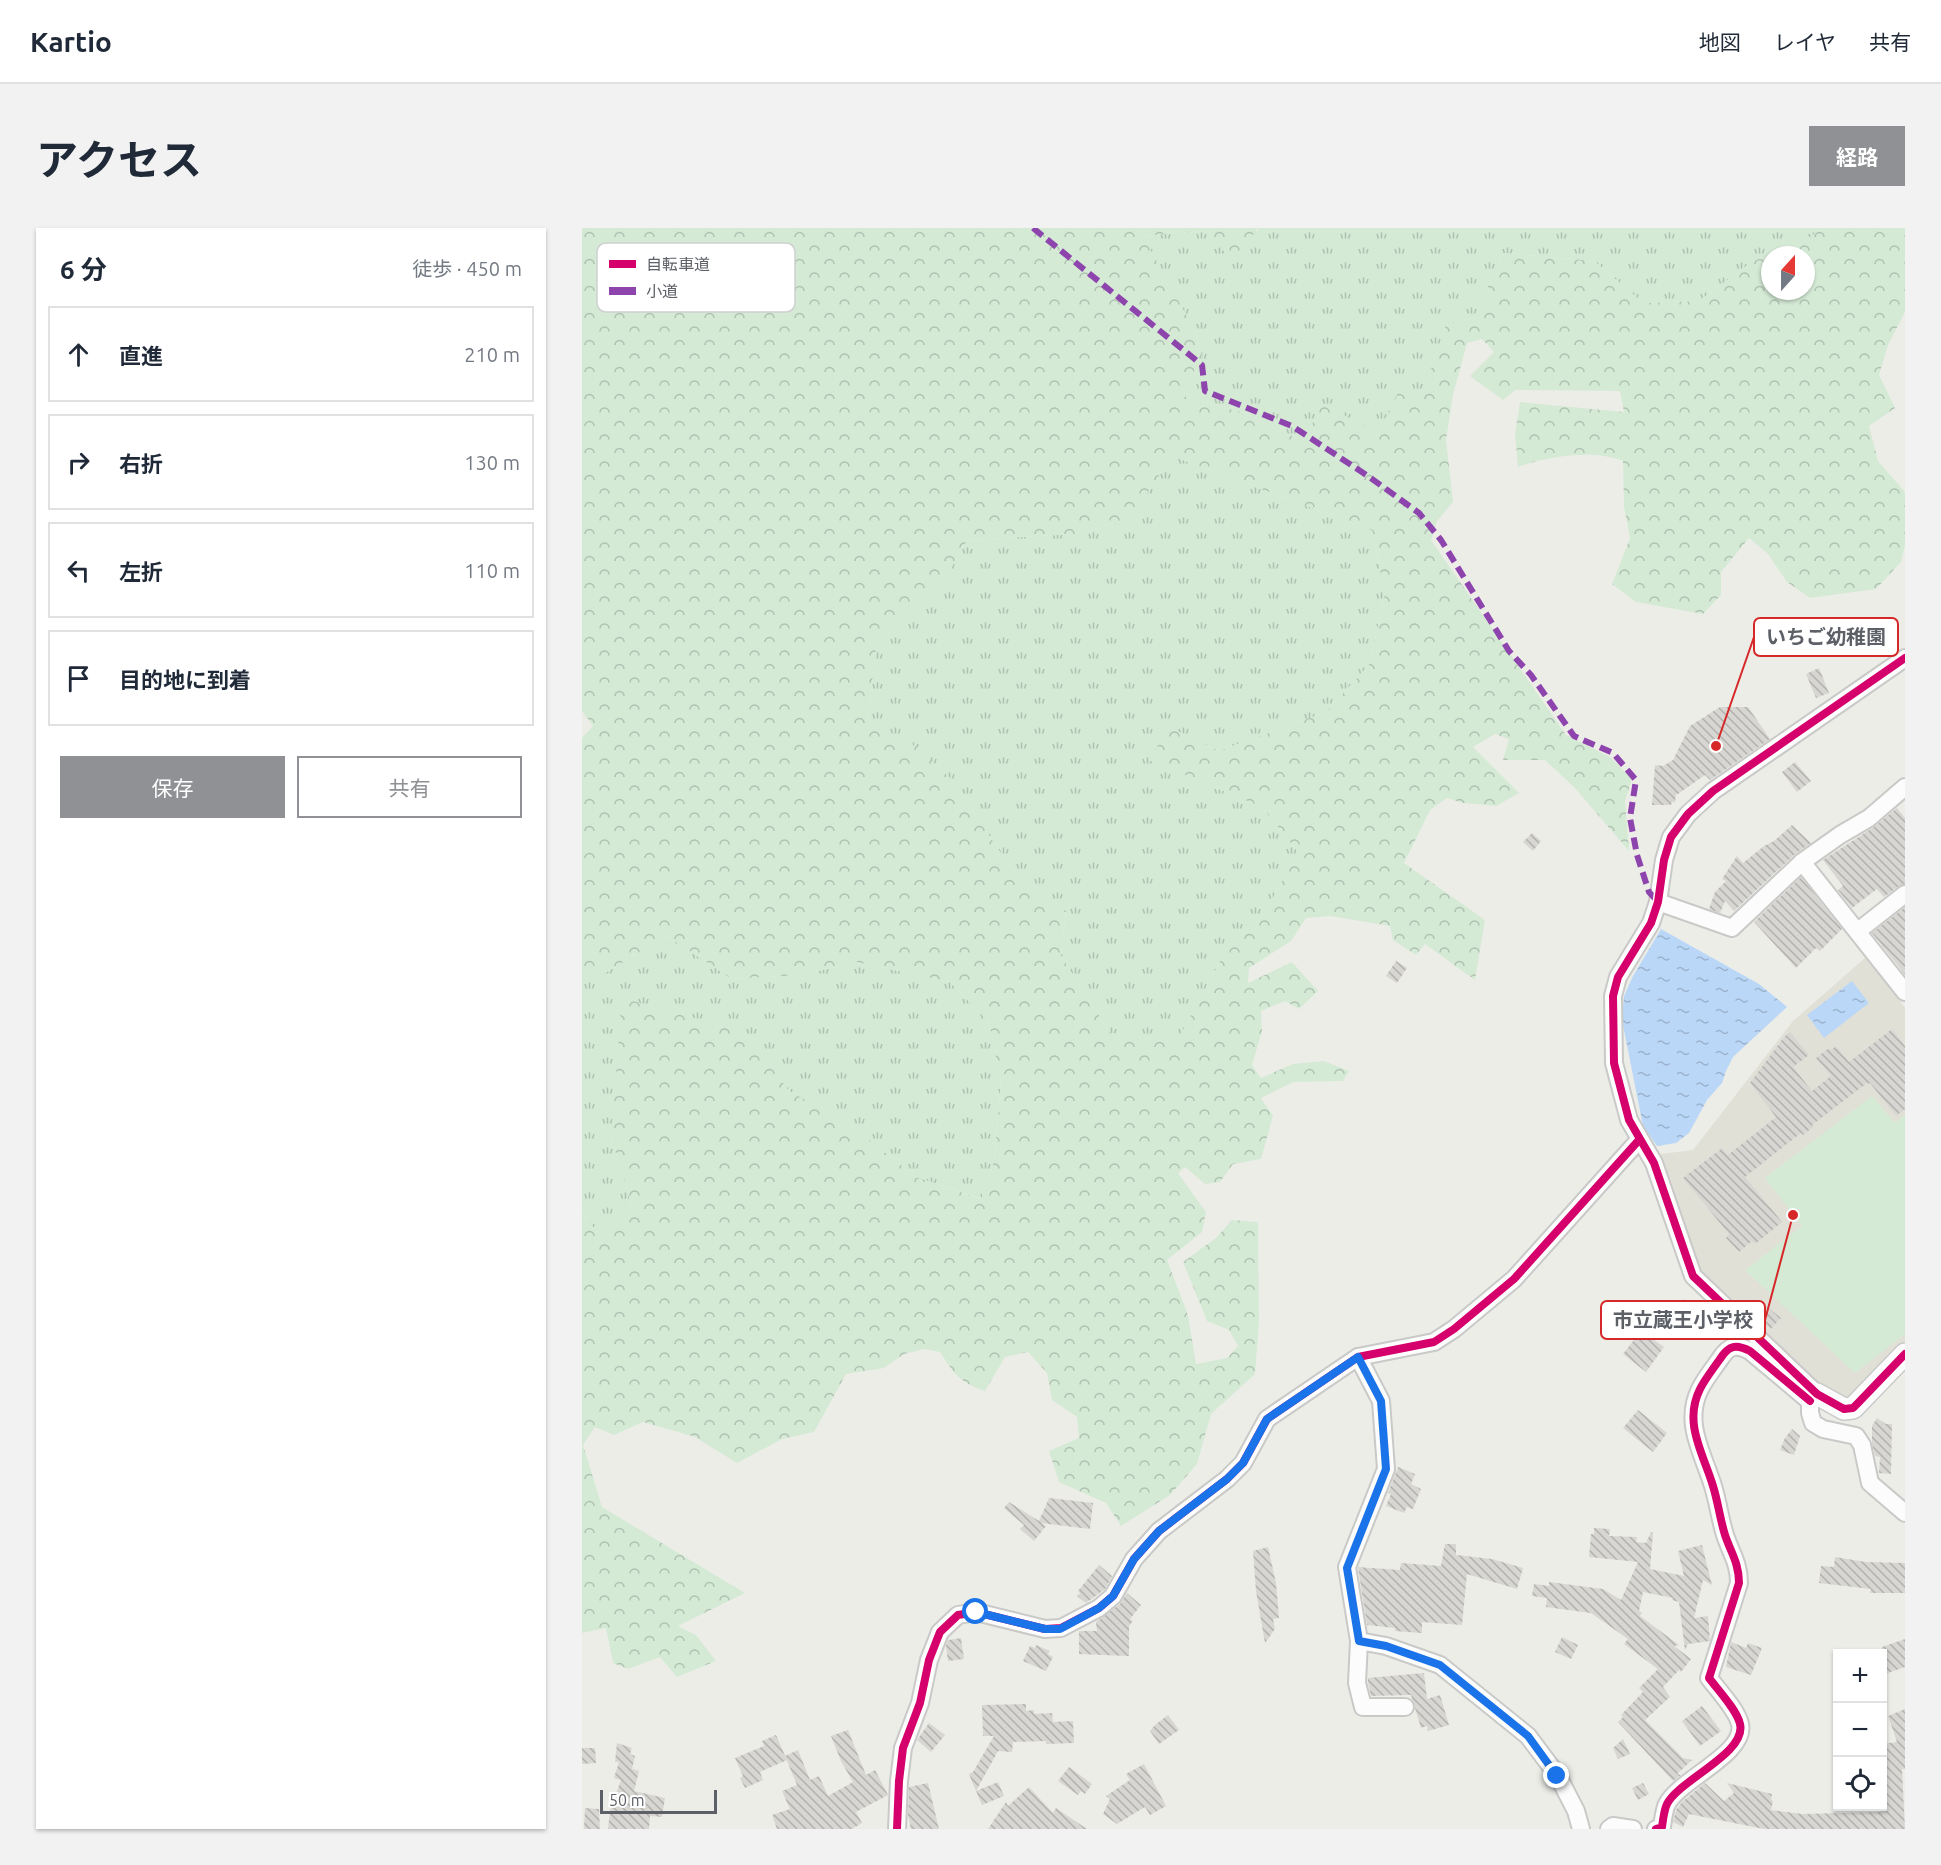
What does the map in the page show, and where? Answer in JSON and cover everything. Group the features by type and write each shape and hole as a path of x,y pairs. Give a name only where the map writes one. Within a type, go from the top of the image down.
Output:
{"street":[{"path":"1814,1398 1693,1276 1654,1163 1629,1120 1614,1063 1613,996 1618,977 1651,923 1658,902 1664,860 1671,837 1688,814 1713,791 1905,658"},
{"path":"1658,902 1732,928 1802,862 1869,818 1905,787"},
{"path":"1802,862 1905,992"},
{"path":"1858,931 1905,894"},
{"path":"897,1829 903,1748 920,1703 929,1660 940,1632 958,1616 976,1612 1045,1629 1060,1629 1099,1608 1113,1596 1134,1559 1159,1531 1227,1479 1243,1463 1267,1419 1358,1357 1434,1342 1455,1329 1514,1279 1639,1140"},
{"path":"1662,1828 1667,1804 1680,1788 1726,1754 1737,1740 1741,1726 1736,1714 1709,1678 1739,1583 1739,1568 1725,1536 1713,1486 1692,1423 1695,1401 1700,1388 1725,1351 1732,1346 1739,1346 1750,1351 1814,1398 1844,1409 1852,1408 1905,1354"},
{"path":"1358,1357 1381,1401 1386,1469 1347,1568 1359,1641 1357,1683 1363,1707 1405,1707"},
{"path":"1814,1398 1810,1413 1813,1423 1823,1429 1856,1436 1862,1445 1870,1483 1905,1513"},
{"path":"1359,1641 1386,1646 1440,1665 1528,1736 1557,1776 1576,1811 1581,1829"},
{"path":"1609,1829 1613,1826 1633,1829"}],"shaded area":[{"path":"1866,957 1905,1008 1905,1341 1849,1397 1834,1394 1821,1385 1700,1276 1660,1154 1693,1150 1793,1021"}],"green space":[{"path":"582,228 1258,228 1234,261 1203,231 1143,236 1195,331 1202,357 1180,395 1244,413 1302,441 1312,425 1319,403 1378,432 1398,393 1420,401 1446,325 1474,318 1503,253 1594,261 1643,303 1699,301 1753,261 1761,258 1761,300 1815,300 1815,246 1795,246 1822,228 1905,228 1905,312 1888,345 1879,375 1895,408 1869,426 1878,461 1905,492 1905,545 1901,562 1876,589 1810,598 1787,582 1768,554 1749,538 1721,572 1721,595 1703,614 1636,602 1612,584 1630,538 1624,507 1623,461 1598,455 1570,455 1518,467 1515,434 1520,402 1624,412 1620,391 1515,390 1503,400 1470,376 1494,352 1482,339 1467,343 1453,395 1446,440 1453,502 1437,521 1431,540 1566,735 1610,757 1632,779 1625,801 1629,851 1575,788 1545,760 1503,760 1509,739 1495,734 1473,747 1519,793 1496,806 1463,803 1447,798 1430,810 1404,863 1485,920 1475,980 1425,944 1416,955 1393,940 1390,926 1330,916 1306,918 1291,941 1249,968 1248,983 1292,962 1318,991 1299,1009 1285,1001 1261,1011 1262,1031 1252,1065 1261,1078 1293,1064 1324,1061 1349,1071 1343,1081 1293,1082 1261,1098 1273,1116 1261,1159 1233,1164 1220,1182 1205,1184 1185,1167 1178,1173 1206,1212 1202,1232 1167,1260 1188,1315 1196,1364 1227,1358 1238,1346 1229,1330 1207,1321 1183,1262 1216,1238 1232,1220 1258,1222 1259,1323 1255,1374 1211,1414 1197,1464 1170,1495 1121,1526 1106,1503 1059,1482 1049,1451 1079,1438 1077,1417 1052,1400 1047,1373 1028,1352 1005,1357 985,1391 958,1376 940,1352 925,1349 904,1354 884,1368 846,1374 814,1432 782,1439 737,1463 695,1437 643,1422 614,1435 595,1427 583,1445 602,1507 745,1593 678,1626 696,1635 716,1661 677,1677 660,1657 628,1669 613,1663 606,1628 582,1633 582,1213 597,1232 632,1206 611,1137 622,998 745,1032 789,1091 848,1123 916,1177 981,1199 994,1162 1001,1084 989,1022 950,982 857,962 799,975 732,979 667,936 603,974 582,974 582,738 593,726 582,711","holes":["1172,456 1372,530 1385,595 1369,665 1326,712 1219,751 1169,727 1149,760 1262,807 1298,852 1265,912 1228,947 1176,1043 1110,1033 1061,956 1066,911 1011,868 950,778 917,747 868,720 876,647 945,579 967,540 1076,534 1130,519"]},
{"path":"1258,228 1822,228 1795,246 1761,246 1761,258 1753,261 1699,301 1643,303 1594,261 1503,253 1474,318 1446,325 1420,401 1378,432 1312,425 1302,441 1244,413 1180,395 1202,357 1195,331 1142,236 1203,231 1258,231"},
{"path":"1172,456 1372,530 1385,595 1369,665 1326,712 1219,751 1169,727 1149,760 1262,807 1298,852 1265,912 1228,947 1176,1043 1110,1033 1061,956 1066,911 1011,868 950,778 868,721 876,647 945,579 967,540 1076,534 1130,519"},
{"path":"667,936 732,979 799,975 857,962 950,982 989,1022 1001,1084 994,1162 982,1199 916,1177 848,1123 789,1091 745,1032 611,1137 632,1206 597,1232 582,1213 582,974 603,974"},
{"path":"1872,1096 1895,1123 1905,1115 1905,1334 1855,1373 1745,1270 1802,1226 1765,1178"}],"water":[{"path":"1661,929 1759,984 1787,1007 1733,1057 1722,1083 1707,1100 1689,1133 1676,1143 1657,1146 1643,1126 1622,1020 1624,996"},
{"path":"1852,981 1869,1003 1824,1038 1807,1015"}],"building":[{"path":"1819,668 1829,693 1816,698 1806,674"},
{"path":"1720,707 1748,707 1770,739 1710,780 1705,775 1676,794 1675,802 1671,805 1652,805 1655,765 1663,766 1673,760 1690,726"},
{"path":"1795,762 1811,781 1797,792 1782,772"},
{"path":"1897,808 1905,818 1905,884 1884,897 1877,889 1852,908 1838,890 1843,886 1823,860 1874,827"},
{"path":"1792,825 1811,843 1795,854 1734,911 1725,901 1720,913 1709,909 1715,892 1726,881 1722,879 1737,856 1743,863"},
{"path":"1532,833 1541,841 1533,851 1523,842"},
{"path":"1801,877 1842,929 1820,951 1816,948 1796,968 1754,922"},
{"path":"1905,907 1905,975 1872,933"},
{"path":"1396,961 1407,968 1397,983 1386,976"},
{"path":"1892,1029 1905,1046 1905,1109 1896,1116 1870,1083 1867,1083 1812,1125 1813,1127 1803,1135 1801,1133 1745,1177 1782,1222 1755,1244 1752,1241 1739,1252 1726,1238 1729,1234 1683,1178 1722,1148 1728,1155 1776,1117 1750,1083 1790,1032 1809,1055 1793,1067 1812,1091 1831,1076 1816,1058 1829,1048 1831,1050 1836,1046 1849,1062"},
{"path":"1684,1299 1702,1319 1689,1330 1682,1322 1677,1327 1667,1316"},
{"path":"1765,1305 1781,1318 1771,1329 1756,1316"},
{"path":"1641,1331 1664,1347 1646,1372 1623,1354"},
{"path":"1638,1410 1667,1433 1653,1452 1623,1428"},
{"path":"1877,1418 1886,1424 1892,1424 1891,1474 1879,1473 1880,1457 1875,1456 1872,1444 1872,1426"},
{"path":"1792,1429 1800,1436 1794,1455 1780,1450"},
{"path":"1398,1467 1415,1474 1411,1484 1421,1489 1413,1509 1407,1507 1404,1513 1386,1506 1391,1494 1388,1493"},
{"path":"1049,1498 1093,1503 1090,1529 1041,1523 1046,1526 1034,1541 1020,1529 1024,1525 1004,1508 1009,1502 1039,1521"},
{"path":"1594,1528 1610,1529 1609,1536 1637,1537 1636,1542 1646,1543 1651,1532 1653,1533 1650,1569 1684,1576 1678,1551 1702,1545 1712,1585 1703,1580 1694,1618 1708,1616 1710,1641 1688,1644 1685,1650 1679,1602 1672,1600 1673,1598 1643,1592 1639,1611 1642,1613 1640,1616 1679,1645 1674,1646 1691,1659 1681,1672 1679,1670 1663,1687 1670,1697 1645,1720 1683,1758 1692,1760 1677,1774 1681,1775 1673,1781 1618,1722 1623,1717 1621,1715 1643,1692 1639,1688 1658,1669 1624,1644 1628,1639 1591,1613 1546,1607 1547,1598 1532,1596 1534,1584 1549,1586 1549,1582 1603,1589 1621,1600 1638,1562 1589,1557 1591,1534 1594,1534"},
{"path":"1445,1544 1456,1544 1456,1555 1492,1559 1523,1568 1517,1589 1467,1574 1462,1625 1422,1622 1422,1633 1395,1631 1395,1628 1367,1625 1358,1567 1400,1570 1401,1563 1441,1566"},
{"path":"1268,1547 1276,1583 1279,1618 1273,1619 1275,1629 1265,1643 1256,1591 1253,1551"},
{"path":"1835,1557 1866,1562 1905,1563 1905,1593 1870,1593 1871,1589 1819,1583 1821,1566 1834,1567"},
{"path":"1099,1565 1112,1576 1105,1589 1086,1603 1077,1596 1080,1593 1078,1591"},
{"path":"1127,1593 1141,1605 1130,1619 1133,1621 1129,1626 1129,1656 1079,1654 1079,1631 1097,1631 1096,1622 1120,1604"},
{"path":"1562,1637 1578,1645 1571,1659 1555,1652"},
{"path":"961,1638 964,1659 948,1661 946,1646 948,1640"},
{"path":"1905,1639 1905,1667 1887,1673 1887,1649 1882,1649 1882,1647"},
{"path":"1731,1642 1746,1648 1748,1643 1762,1648 1751,1675 1726,1667"},
{"path":"1036,1645 1050,1651 1048,1654 1053,1657 1046,1671 1023,1661 1030,1646 1035,1648"},
{"path":"1424,1673 1427,1699 1440,1695 1449,1725 1428,1731 1427,1726 1421,1728 1411,1695 1371,1696 1368,1682 1368,1678"},
{"path":"1026,1704 1026,1711 1034,1710 1034,1714 1052,1713 1053,1722 1073,1721 1074,1743 1013,1742 1012,1752 998,1751 976,1791 969,1774 973,1772 994,1736 983,1736 982,1705"},
{"path":"1702,1706 1721,1731 1700,1746 1682,1721"},
{"path":"1905,1709 1905,1769 1902,1769 1905,1829 1764,1829 1689,1814 1683,1827 1673,1822 1676,1810 1682,1802 1705,1783 1724,1801 1734,1793 1727,1783 1772,1794 1771,1810 1803,1814 1887,1811 1887,1743 1897,1742 1888,1716"},
{"path":"1168,1715 1179,1730 1159,1744 1150,1731"},
{"path":"929,1723 945,1735 931,1752 917,1740"},
{"path":"848,1730 866,1775 875,1770 888,1795 856,1812 862,1823 852,1829 777,1829 772,1815 790,1809 782,1791 797,1785 785,1756 798,1750 810,1780 819,1776 828,1796 853,1782 831,1736"},
{"path":"776,1735 787,1760 760,1772 763,1780 745,1788 740,1778 743,1776 735,1758 764,1746 762,1741"},
{"path":"1623,1739 1630,1754 1618,1759 1613,1748"},
{"path":"617,1743 632,1748 630,1754 635,1756 632,1769 639,1771 634,1791 665,1798 662,1817 650,1816 649,1829 608,1829 610,1810 621,1780 614,1778 619,1762 615,1762"},
{"path":"582,1748 595,1748 596,1763 582,1764"},
{"path":"1144,1764 1166,1806 1150,1815 1145,1807 1117,1824 1103,1814 1110,1799 1106,1796 1130,1780 1126,1774"},
{"path":"1069,1767 1092,1784 1085,1794 1081,1791 1078,1795 1058,1781"},
{"path":"998,1782 1004,1796 982,1805 976,1791"},
{"path":"928,1783 939,1829 911,1829 908,1815 909,1787"},
{"path":"1643,1783 1649,1794 1638,1800 1632,1788"},
{"path":"1029,1787 1053,1813 1056,1808 1087,1829 988,1829 1006,1802 1008,1806"},
{"path":"585,1808 599,1809 600,1829 584,1829"}],"marked path":[{"path":"1033,228 1202,365 1205,391 1292,426 1419,513 1441,540 1509,651 1531,675 1574,736 1613,753 1636,780 1630,818 1637,855 1649,892 1658,902"}],"cycle path":[{"path":"1905,658 1713,791 1688,814 1671,837 1664,860 1658,902 1651,923 1618,977 1613,996 1614,1063 1629,1120 1654,1163 1693,1276 1817,1394 1844,1409 1853,1408 1905,1354"},
{"path":"897,1829 903,1748 920,1703 929,1660 940,1632 958,1615 976,1612 1045,1629 1061,1628 1099,1608 1113,1596 1134,1559 1159,1531 1227,1479 1243,1463 1267,1419 1358,1357 1434,1342 1454,1329 1514,1279 1639,1140"},
{"path":"1656,1829 1662,1827 1666,1806 1674,1795 1723,1756 1739,1735 1738,1718 1709,1678 1739,1583 1739,1576 1725,1535 1713,1486 1696,1438 1693,1414 1695,1402 1702,1385 1723,1354 1733,1347 1741,1347 1750,1351 1810,1401"}],"place":[{"name":"いちご幼稚園","path":"1716,746"},
{"name":"市立蔵王小学校","path":"1793,1215"}],"route":[{"path":"976,1612 1045,1629 1060,1629 1099,1608 1113,1596 1134,1559 1159,1531 1227,1479 1243,1463 1267,1419 1358,1357 1381,1401 1386,1469 1347,1568 1359,1641 1386,1646 1440,1665 1528,1736 1557,1776"}]}
